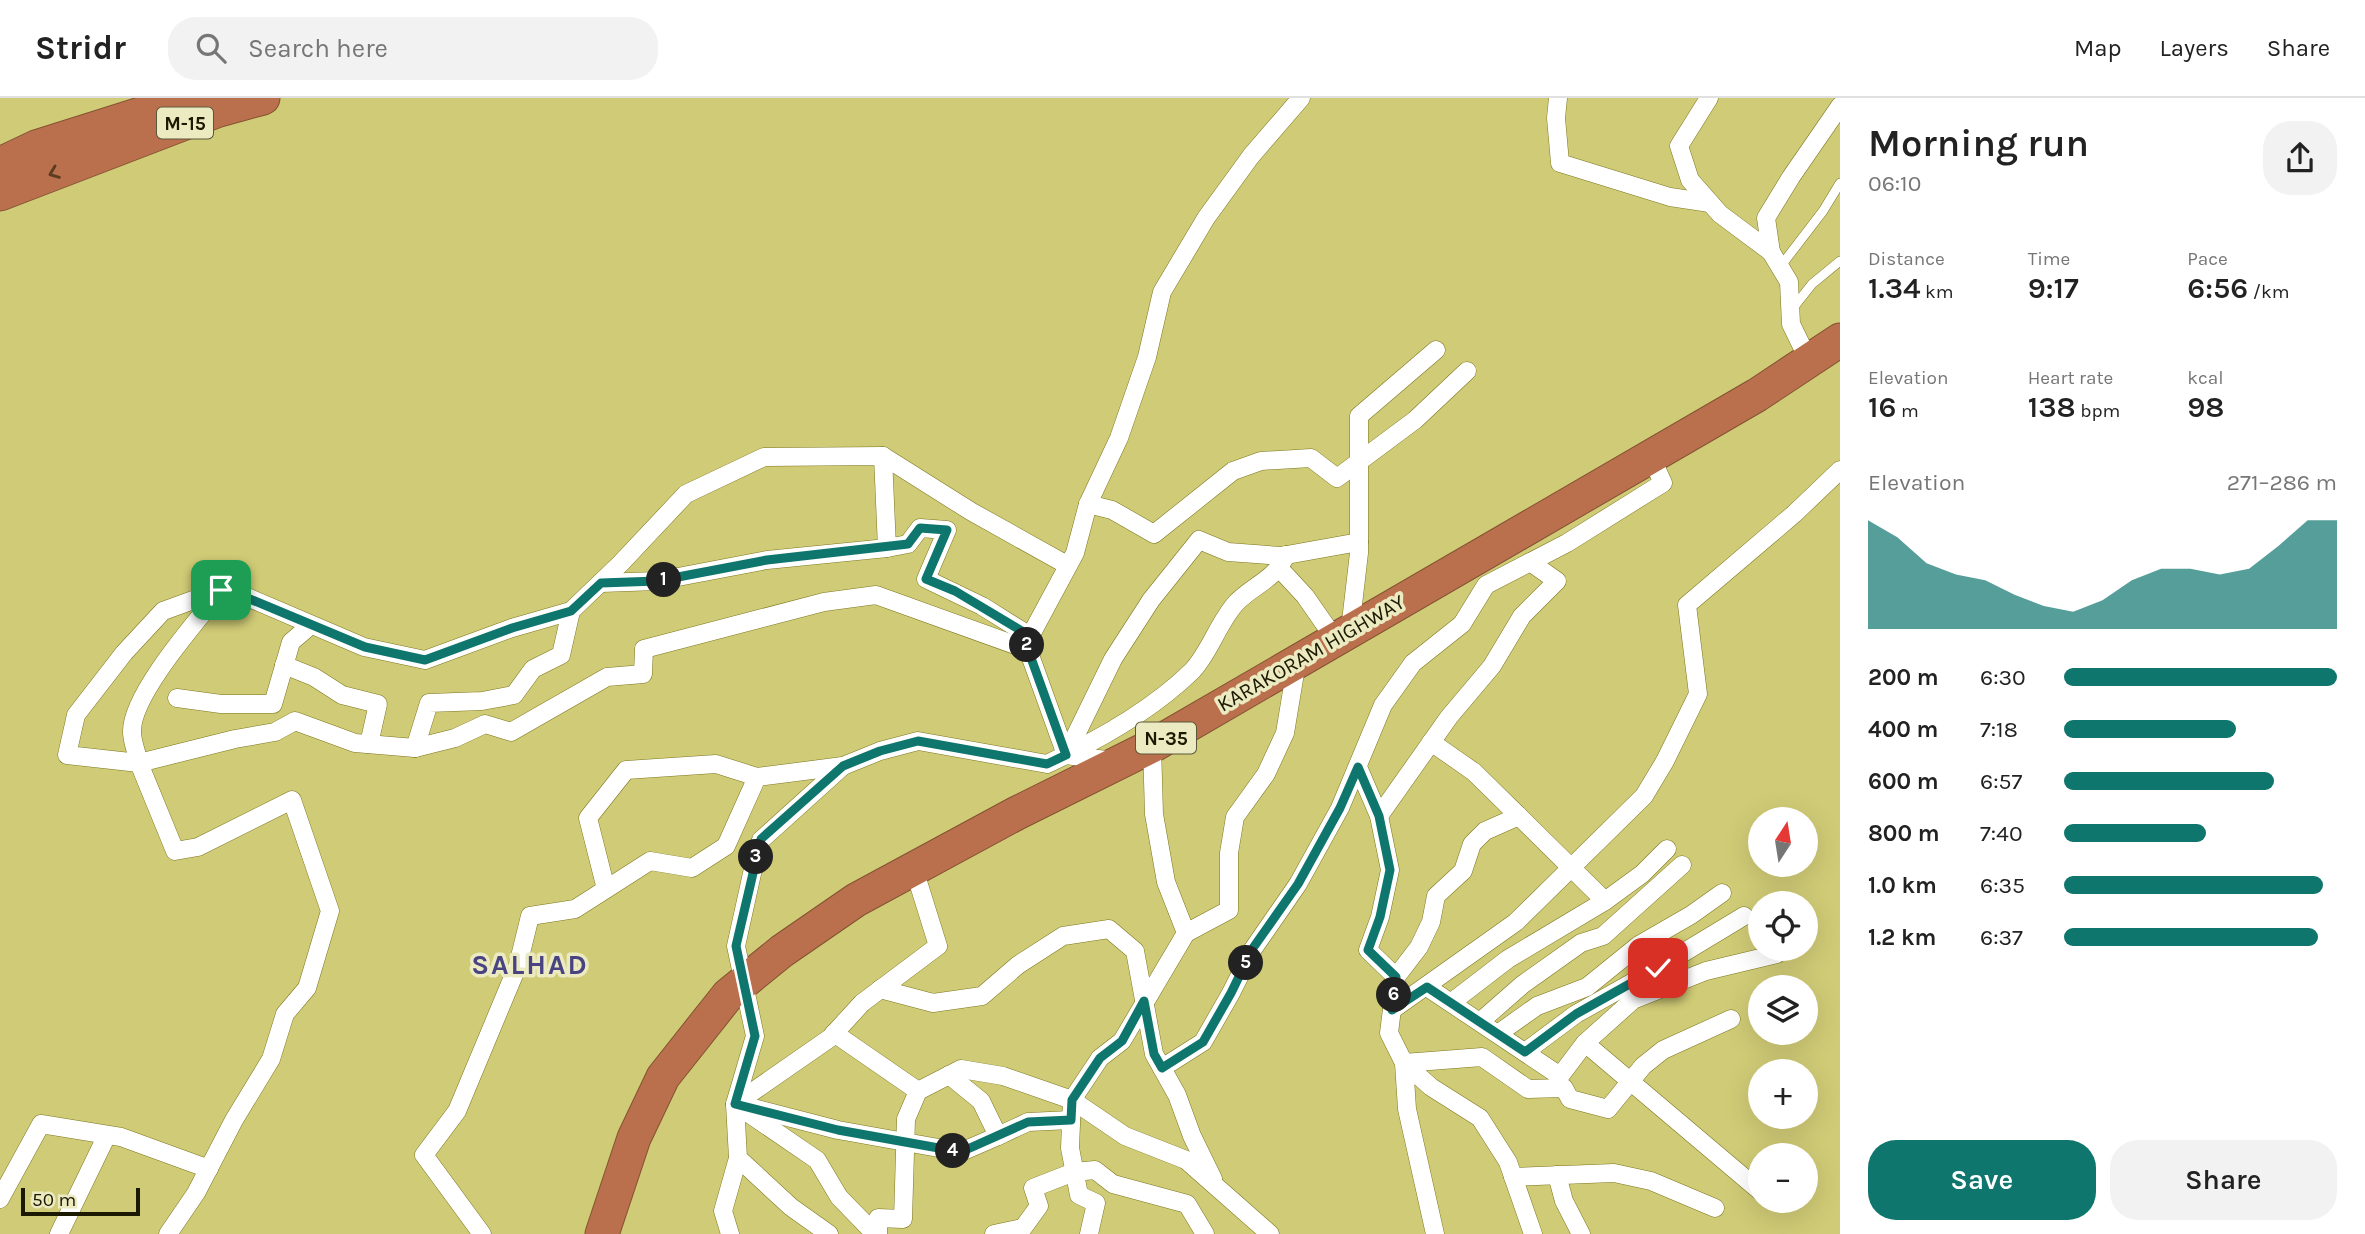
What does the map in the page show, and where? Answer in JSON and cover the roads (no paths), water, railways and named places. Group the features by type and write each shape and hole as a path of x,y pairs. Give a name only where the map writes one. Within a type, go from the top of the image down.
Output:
{"highway":[{"name":"M-15","path":"0,194 191,98"},
{"name":"M-15","path":"0,164 36,147 101,141 263,98"},
{"name":"KARAKORAM HIGHWAY","path":"601,1233 634,1138 663,1077 728,995 782,951 856,900 1017,813 1152,746 1757,395 1840,340"}],"street":[{"path":"1030,643 1075,553 1088,504 1119,438 1143,369 1163,292 1206,218 1251,156 1301,98"},
{"path":"1558,98 1556,118 1560,163 1670,197 1710,203"},
{"path":"1709,98 1679,146 1690,180 1720,214 1776,260"},
{"path":"1809,361 1791,324 1789,282 1776,260 1766,219 1840,106"},
{"path":"1343,634 1359,542 1359,416 1436,350"},
{"path":"1088,504 1112,510 1154,534 1233,471 1251,464 1311,458 1337,478 1415,419 1467,371"},
{"path":"1030,643 876,595 824,602 644,649 643,674 607,677 511,732 485,724 455,738 415,748 355,743 295,721 275,732 139,763 67,755 76,715 124,653 163,611 226,589 365,647 425,660 512,628 571,611 686,494 764,457 883,456 972,512 1067,565"},
{"path":"883,456 887,548"},
{"path":"1162,1068 1203,1042 1253,948 1298,884 1340,808 1383,705 1413,663 1462,624 1486,585 1567,543 1663,483 1651,457"},
{"path":"1392,1010 1516,922 1644,796 1665,761 1698,694 1687,605 1794,514 1840,470"},
{"path":"601,583 657,581 767,560 887,548 908,544 920,528 947,530 926,579 955,591 1030,643 1066,755"},
{"path":"1066,755 1113,659 1151,600 1199,540 1228,552 1283,562 1359,542"},
{"path":"1283,562 1305,596 1343,634"},
{"path":"606,889 588,818 625,770 716,764 757,777 843,766 880,751 918,741 1047,764 1133,719 1193,669 1236,603 1283,562"},
{"path":"1379,816 1431,742 1492,666 1522,616 1557,582 1531,562"},
{"path":"168,1234 196,1193 234,1120 271,1059 285,1014 307,988 330,911 292,800 198,847 175,851 139,763 132,731 137,707 163,666 221,590"},
{"path":"415,748 429,703 482,701 514,695 533,669 561,655 571,611"},
{"path":"177,698 221,704 273,704 290,642 311,625"},
{"path":"1089,1234 1096,1203 1079,1195 1070,1148 1072,1100 1100,1058 1122,1041 1186,933 1229,910 1229,853 1235,817 1266,774 1285,733 1297,661"},
{"path":"284,666 314,677 342,695 377,704 369,744"},
{"path":"1431,742 1474,772 1605,901"},
{"path":"1152,746 1154,814 1166,882 1186,933"},
{"path":"1066,755 1121,762"},
{"path":"730,1234 723,1212 738,1158 735,1104 755,1036 736,946 761,839 843,766"},
{"path":"1358,767 1379,816 1390,870 1380,917 1368,950 1396,977"},
{"path":"482,1234 424,1155 457,1111 517,965 530,916 575,909 650,861 692,867 726,846 757,777"},
{"path":"1518,816 1485,831 1472,844 1463,871 1436,896 1431,922 1419,947 1396,977 1389,1033 1404,1063 1431,1087 1480,1118 1508,1162 1533,1234"},
{"path":"1452,1002 1508,959 1605,901 1642,874 1667,849"},
{"path":"1481,1021 1522,985 1581,943 1603,936 1682,865"},
{"path":"735,1104 834,1033 862,1003 938,946 914,869"},
{"path":"1499,1033 1537,1006 1587,987 1639,945 1691,915 1721,893"},
{"path":"1525,1052 1576,1014 1744,916"},
{"path":"880,989 933,1003 982,996 1017,965 1063,936 1109,929 1135,951 1154,1054 1177,1095 1192,1136 1217,1188"},
{"path":"1427,987 1560,1076 1584,1043 1633,1000 1706,971 1748,961"},
{"path":"1404,1063 1482,1057 1528,1089 1564,1088 1570,1100 1608,1109 1643,1066 1663,1050 1731,1019"},
{"path":"834,1033 918,1091"},
{"path":"1584,1043 1748,1181"},
{"path":"1404,1063 1407,1109 1435,1234"},
{"path":"876,1234 878,1218 903,1219 906,1119 918,1091 961,1069 1003,1076 1072,1100 1125,1136 1186,1160 1270,1234"},
{"path":"949,1075 981,1101 998,1136"},
{"path":"735,1104 838,1130 961,1152 1028,1122 1071,1120"},
{"path":"735,1104 817,1160 839,1197 876,1234"},
{"path":"0,1199 41,1124 121,1137 209,1169"},
{"path":"59,1234 107,1135"},
{"path":"738,1158 791,1207 829,1234"},
{"path":"994,1234 1023,1228 1039,1206 1033,1188 1074,1172 1095,1170 1113,1184 1187,1204 1205,1234"},
{"path":"1513,1177 1614,1173 1651,1181 1715,1208"},
{"path":"1557,1175 1564,1201 1581,1234"}],"lane":[{"path":"1776,260 1823,211 1840,183"},
{"path":"1790,313 1812,284 1840,261"}],"district":[{"name":"SALHAD","path":"530,964"}]}
